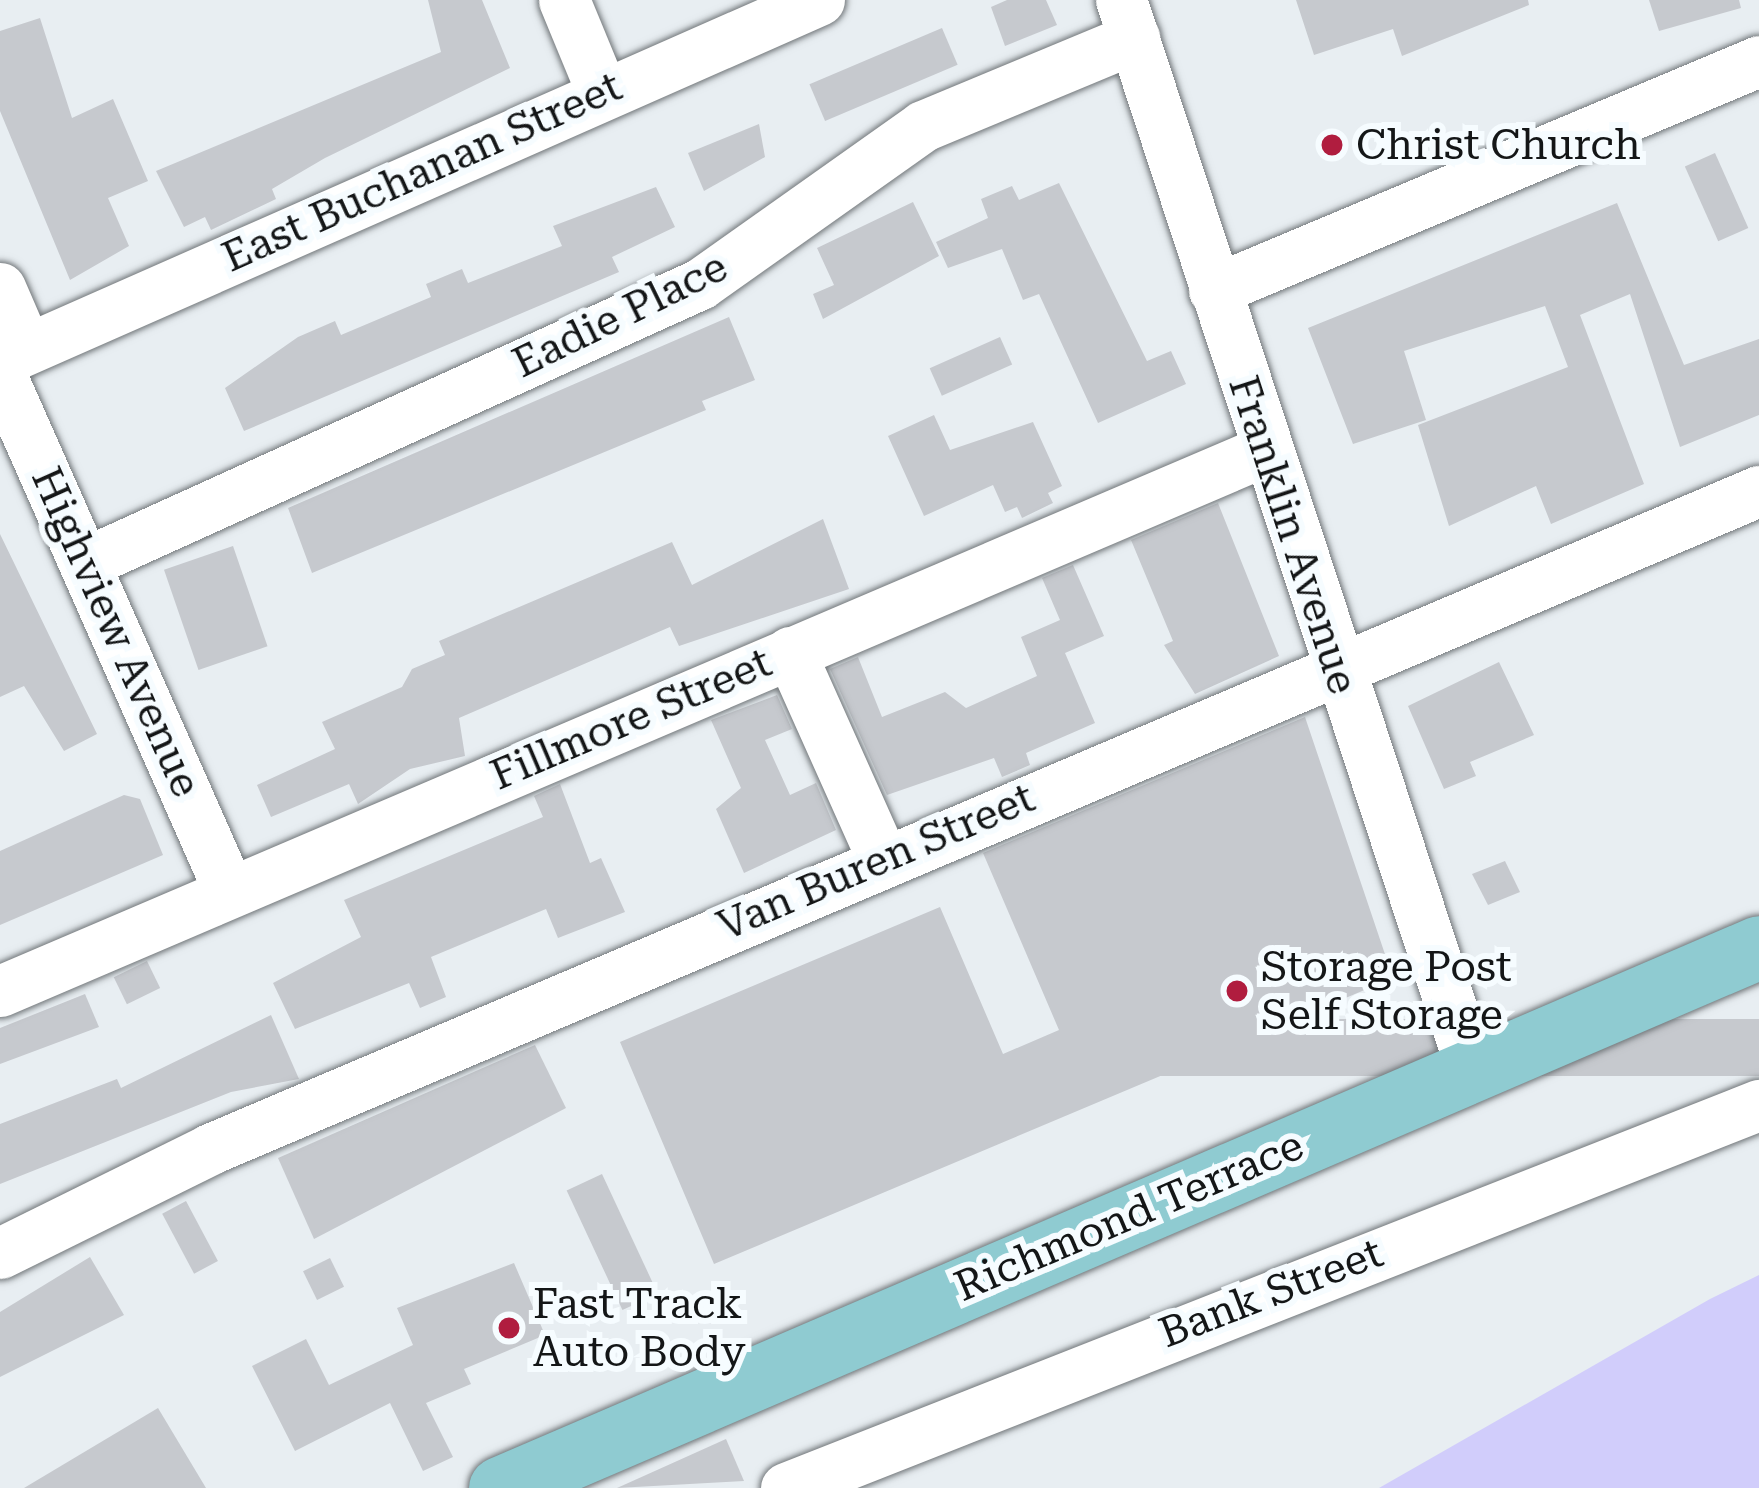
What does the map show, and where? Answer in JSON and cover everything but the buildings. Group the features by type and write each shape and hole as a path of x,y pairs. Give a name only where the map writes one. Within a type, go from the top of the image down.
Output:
{"main road":[{"name":"Richmond Terrace","path":"500,1488 1759,946"}],"street":[{"path":"564,0 602,92"},
{"name":"East Buchanan Street","path":"9,361 602,92 819,0"},
{"name":"Franklin Avenue","path":"1128,19 1264,451 1471,1068"},
{"name":"Eadie Place","path":"89,560 700,284 923,125 1128,19"},
{"path":"1214,290 1759,62"},
{"name":"Highview Avenue","path":"0,288 9,361 229,892"},
{"name":"Fillmore Street","path":"0,991 1264,451"},
{"name":"Van Buren Street","path":"0,1252 210,1149 1336,666 1398,650 1759,490"},
{"path":"790,652 882,858"},
{"name":"Bank Street","path":"786,1488 1759,1105"}],"shaded area":[{"path":"1759,1275 1759,1488 1379,1488 1710,1299"}],"place":[{"name":"Christ Church","path":"1332,145"},
{"name":"Storage Post Self Storage","path":"1237,991"},
{"name":"Fast Track Auto Body","path":"509,1328"}]}
